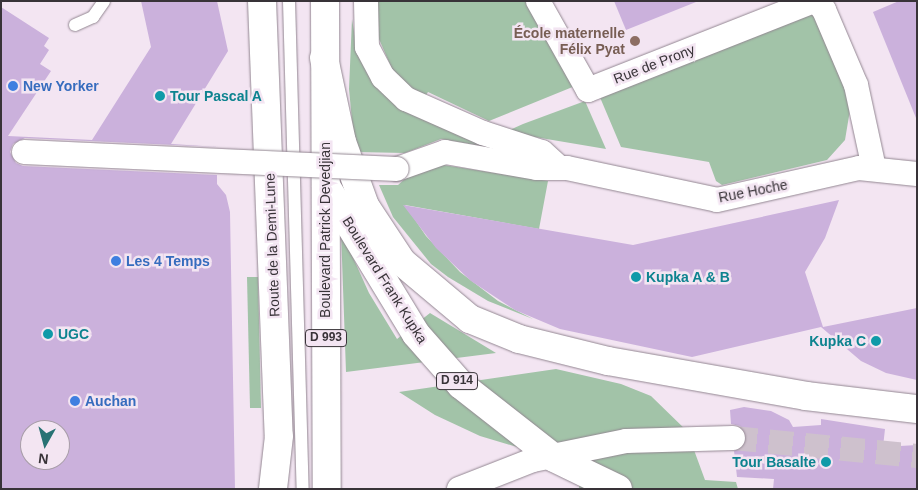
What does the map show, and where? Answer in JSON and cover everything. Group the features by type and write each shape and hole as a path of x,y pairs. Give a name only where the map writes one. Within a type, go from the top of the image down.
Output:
{"main road":[{"name":"Route de la Demi-Lune","path":"262,1 279,436 273,489"},
{"name":"Boulevard Patrick Devedjian","path":"325,1 327,489"},
{"path":"324,58 342,142 366,206 402,262 450,306 492,330 559,350 654,370 806,396 917,409"},
{"name":"Boulevard Frank Kupka","path":"326,186 416,334 461,384 533,444 618,489"}],"street":[{"name":"Rue Hoche","path":"366,1 367,47 383,78 406,99 483,133 542,152 560,168"},
{"name":"Rue de Prony","path":"538,1 588,90 815,1"},
{"path":"815,1 824,10 856,85 874,168"},
{"name":"Rue Hoche","path":"24,152 397,169 446,152 560,168 717,200 859,168 874,168 917,174"},
{"path":"459,489 533,460 609,444 678,437 733,438"}],"lane":[{"path":"75,25 93,17 104,1"},
{"path":"289,1 303,489"},
{"path":"217,163 268,166"}],"green space":[{"path":"377,1 526,1 575,86 489,121 428,92 426,95 407,86 392,69 379,39"},
{"path":"814,13 851,104 845,140 827,160 722,185 716,181 709,162 621,147 599,95"},
{"path":"352,19 355,37 404,109 486,147 441,139 405,153 355,152 349,89"},
{"path":"585,101 606,149 505,132 523,124"},
{"path":"437,164 548,181 539,229 405,205 426,236 460,272 498,301 533,319 488,301 448,277 431,264 393,217 379,185 398,185 408,176"},
{"path":"341,231 369,293 397,339 430,313 496,353 346,372"},
{"path":"247,277 258,277 261,408 250,408"},
{"path":"556,369 621,384 651,396 687,431 705,480 736,482 738,489 579,489 579,457 537,453 480,436 435,415 399,392"}],"building":[{"name":"Les 4 Temps","path":"141,1 217,1 228,51 171,144 218,147 25,138 13,144 10,152 16,163 23,166 217,175 217,184 226,195 230,212 235,489 1,489 1,7 49,38 44,46 49,50 40,64 51,71 8,136 92,140 151,47"},
{"path":"614,1 696,1 696,2 626,30"},
{"path":"899,1 917,1 916,118 873,12"},
{"name":"Kupka A & B","path":"839,200 825,238 805,272 823,327 917,308 917,380 886,373 861,361 821,327 692,357 560,329 515,310 471,281 436,248 403,205 633,245"},
{"name":"Tour Basalte","path":"744,407 771,411 789,420 793,427 821,425 821,419 885,429 883,447 917,445 917,489 773,489 774,479 737,477 734,451 745,445 747,437 740,426 731,424 730,410"}],"tunnel":[{"path":"733,438 917,456"}],"place":[{"name":"École maternelle Félix Pyat","path":"635,41"},
{"name":"New Yorker","path":"13,86"},
{"name":"Tour Pascal A","path":"160,96"},
{"name":"Les 4 Temps","path":"116,261"},
{"name":"Kupka A & B","path":"636,277"},
{"name":"UGC","path":"48,334"},
{"name":"Kupka C","path":"876,341"},
{"name":"Auchan","path":"75,401"},
{"name":"Tour Basalte","path":"826,462"}]}
